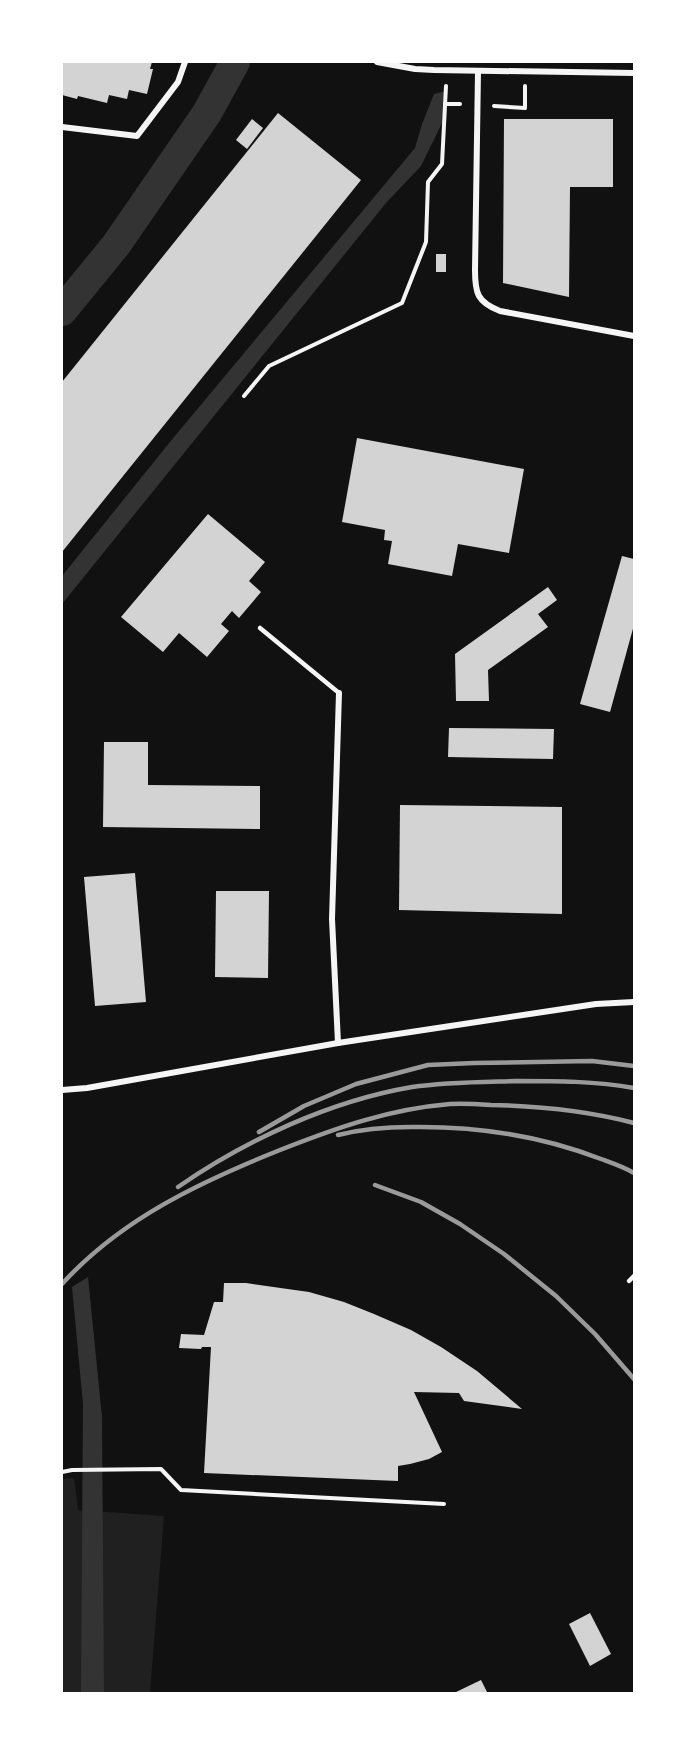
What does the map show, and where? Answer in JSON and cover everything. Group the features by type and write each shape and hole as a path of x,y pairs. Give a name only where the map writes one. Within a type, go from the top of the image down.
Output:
{"street":[{"path":"62,127 137,136 178,82 184,62"},
{"path":"377,62 415,69 478,72 634,73"},
{"path":"478,72 475,270 477,294 483,303 500,311 634,336"},
{"path":"338,1043 332,919 339,693"},
{"path":"62,1090 87,1088 338,1043 596,1004 634,1002"}],"lane":[{"path":"260,628 339,693"},
{"path":"629,1281 634,1276"}],"path":[{"path":"244,396 269,366 402,303 426,242 428,182 442,164 446,85"},
{"path":"490,106 525,108 525,88"},
{"path":"445,104 462,105"},
{"path":"62,1472 161,1469 181,1490 444,1504"}],"shaded area":[{"path":"446,91 442,123 421,166 386,203 62,604 62,576 174,437 415,148 434,94"},
{"path":"88,1277 102,1417 104,1693 81,1693 83,1404 72,1287"},
{"path":"74,1478 78,1510 164,1516 150,1693 62,1693 62,1479"}],"building":[{"path":"62,62 152,62 150,69 153,69 147,94 129,90 127,99 109,95 107,103 78,96 77,99 62,95"},
{"path":"278,113 361,180 62,552 62,382"},
{"path":"252,119 263,128 247,149 236,140"},
{"path":"504,119 613,119 613,187 570,187 569,297 503,283"},
{"path":"436,254 446,254 446,272 436,272"},
{"path":"357,438 524,469 509,553 458,544 452,576 388,564 392,541 384,540 385,530 342,522"},
{"path":"208,514 265,562 249,581 261,592 239,618 232,611 221,624 229,631 207,657 179,633 163,652 121,617"},
{"path":"622,556 634,559 634,625 610,712 580,704"},
{"path":"548,587 557,600 538,614 548,627 488,670 489,701 456,701 455,654"},
{"path":"449,728 554,729 553,759 448,757"},
{"path":"104,742 148,742 148,785 260,786 260,829 103,827"},
{"path":"400,805 562,807 562,914 399,910"},
{"path":"135,873 146,1002 95,1006 84,877"},
{"path":"216,891 269,891 268,978 215,977"},
{"path":"224,1283 246,1283 309,1292 374,1314 411,1330 441,1347 477,1371 522,1409 464,1401 459,1393 414,1392 442,1452 429,1459 398,1466 398,1481 204,1473 211,1347 179,1348 181,1334 204,1335 214,1302 223,1302"},
{"path":"590,1613 611,1654 590,1666 569,1624"},
{"path":"481,1680 488,1694 457,1694 456,1692"}],"waterway":[{"path":"62,311 116,245 207,113 235,62"}],"railway":[{"path":"259,1132 304,1106 356,1084 428,1065 592,1061 634,1066"},
{"path":"178,1187 260,1138 320,1112 381,1093 412,1087 464,1082 561,1081 634,1088"},
{"path":"62,1284 110,1240 136,1221 191,1189 280,1150 384,1115 427,1107 465,1104 563,1110 634,1123"},
{"path":"338,1135 402,1127 484,1130 554,1144 609,1162 634,1173"},
{"path":"375,1185 421,1202 460,1224 504,1254 556,1296 595,1334 634,1379"}]}
